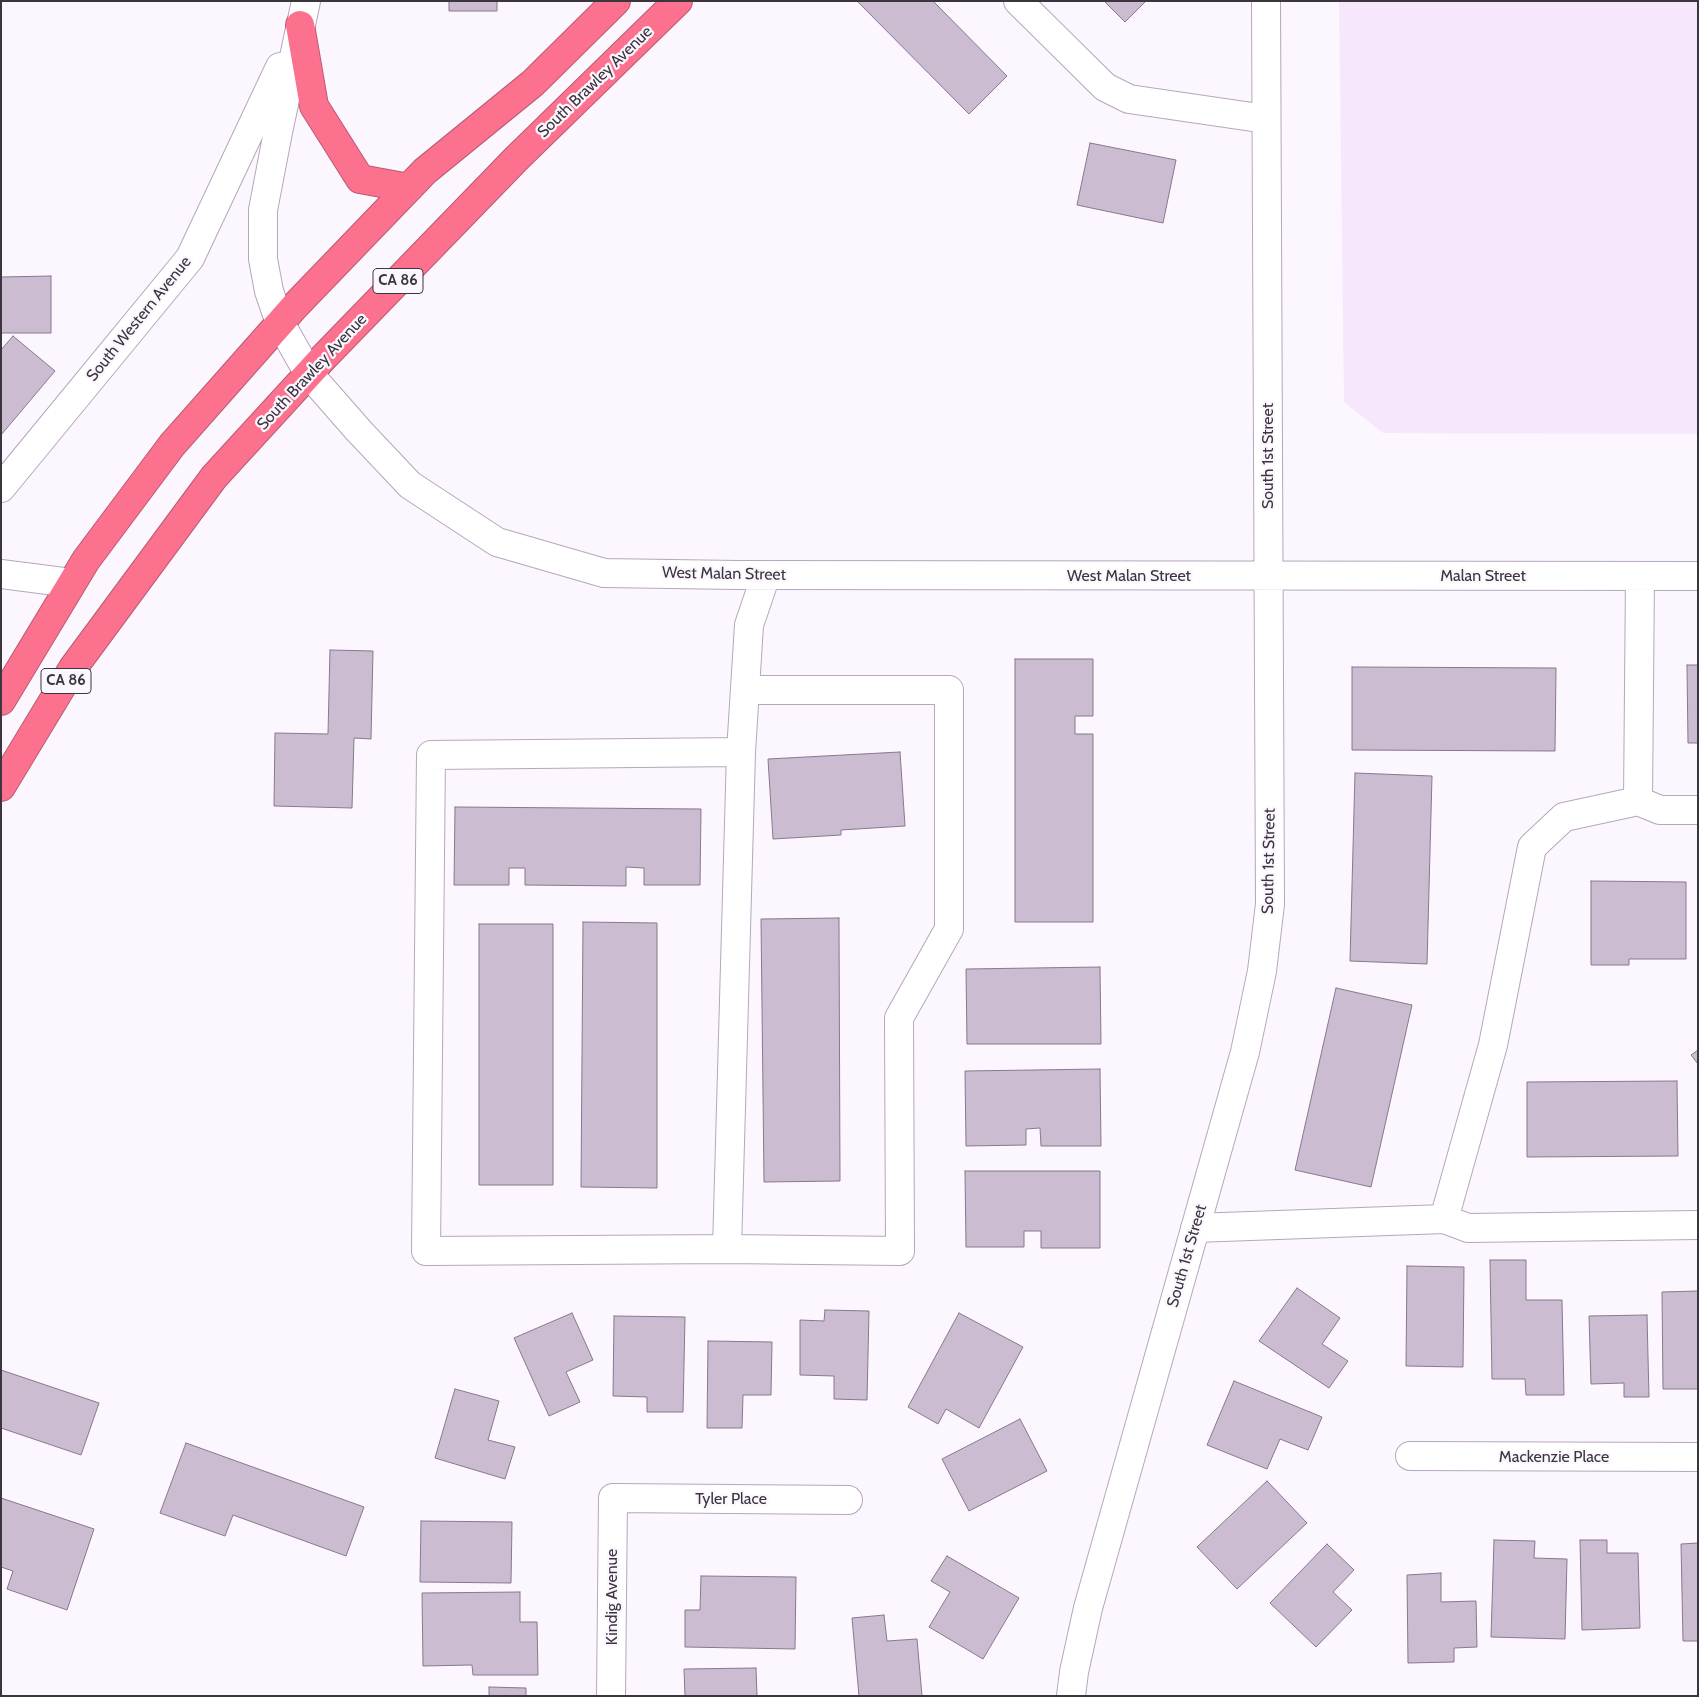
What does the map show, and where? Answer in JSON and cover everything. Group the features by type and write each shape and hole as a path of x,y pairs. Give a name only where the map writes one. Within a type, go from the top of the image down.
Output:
{"highway":[{"name":"CA 86","path":"1,701 86,560 172,445 280,323 425,171 533,83 616,1"},
{"name":"South Brawley Avenue","path":"1,787 73,668 214,477 309,374 516,159 678,1"},
{"path":"303,13 314,106 360,179 409,188"}],"street":[{"path":"1018,1 1105,87 1129,100 1266,118"},
{"name":"South 1st Street","path":"1071,1696 1074,1672 1088,1608 1245,1052 1262,971 1270,904 1266,1"},
{"path":"280,323 269,291 264,259 263,210 303,13"},
{"name":"South Western Avenue","path":"1,488 190,258 303,13"},
{"name":"West Malan Street","path":"280,323 309,374 410,485 497,542 604,573 1269,576"},
{"path":"1,574 71,583"},
{"path":"727,1249 741,752 749,624 766,575"},
{"name":"Malan Street","path":"1269,576 1698,576"},
{"path":"1638,801 1640,576"},
{"path":"741,752 431,755 426,1251 727,1249 900,1251 899,1018 949,929 949,690 745,690"},
{"path":"1444,1219 1493,1045 1532,847 1564,818 1638,801 1660,810 1698,810"},
{"path":"1195,1228 1444,1219 1468,1228 1698,1225"},
{"name":"Mackenzie Place","path":"1410,1456 1698,1457"},
{"name":"Tyler Place","path":"613,1498 848,1500"},
{"name":"Kindig Avenue","path":"611,1696 613,1498"}],"shaded area":[{"path":"1339,1 1698,1 1698,434 1383,433 1344,402"}],"building":[{"path":"449,1 497,1 497,11 449,11"},
{"path":"857,1 933,1 1007,76 969,114"},
{"path":"1104,1 1146,1 1125,22"},
{"path":"1090,143 1176,160 1163,223 1077,205"},
{"path":"51,276 51,333 1,333 1,277"},
{"path":"13,336 55,371 1,435 1,350"},
{"path":"330,650 373,651 371,739 354,738 352,808 274,806 275,733 328,734"},
{"path":"1015,659 1093,659 1093,716 1075,716 1075,734 1093,734 1093,922 1015,922"},
{"path":"1687,665 1698,665 1698,743 1688,743"},
{"path":"1352,667 1556,668 1555,751 1352,750"},
{"path":"900,752 905,826 841,830 841,835 773,839 768,759"},
{"path":"1355,773 1432,776 1427,964 1350,961"},
{"path":"455,807 701,809 700,885 644,885 644,868 626,867 626,886 525,885 525,868 509,868 509,885 454,885"},
{"path":"1591,881 1686,882 1686,959 1629,959 1629,965 1591,965"},
{"path":"839,918 840,1181 764,1182 761,919"},
{"path":"583,922 657,923 657,1188 581,1187"},
{"path":"479,924 553,924 553,1185 479,1185"},
{"path":"1100,967 1101,1044 967,1044 966,969"},
{"path":"1336,988 1412,1005 1371,1187 1295,1170"},
{"path":"1698,1050 1698,1064 1691,1055"},
{"path":"1100,1069 1101,1146 1041,1146 1040,1128 1026,1129 1026,1145 966,1146 965,1071"},
{"path":"1677,1081 1678,1156 1527,1157 1527,1082"},
{"path":"965,1171 1100,1171 1100,1248 1041,1248 1041,1231 1024,1231 1024,1247 966,1247"},
{"path":"1490,1260 1526,1260 1526,1300 1562,1300 1564,1395 1526,1395 1525,1379 1492,1379"},
{"path":"1407,1266 1464,1267 1463,1367 1406,1366"},
{"path":"1297,1288 1340,1318 1322,1344 1348,1361 1329,1388 1259,1341"},
{"path":"1698,1291 1698,1389 1663,1389 1662,1292"},
{"path":"825,1310 869,1311 867,1400 834,1399 834,1376 800,1375 800,1320 824,1321"},
{"path":"572,1313 593,1360 566,1372 580,1402 549,1416 514,1338"},
{"path":"959,1313 1023,1347 979,1428 946,1409 938,1424 908,1407"},
{"path":"1647,1315 1649,1397 1624,1397 1624,1383 1591,1384 1589,1316"},
{"path":"614,1316 685,1317 683,1412 647,1412 647,1397 613,1396"},
{"path":"708,1341 772,1342 771,1395 743,1395 742,1428 707,1428"},
{"path":"1,1370 99,1403 81,1455 1,1428"},
{"path":"1234,1381 1322,1417 1308,1450 1280,1439 1267,1469 1207,1445"},
{"path":"455,1389 499,1401 488,1440 515,1447 505,1479 435,1458"},
{"path":"1020,1419 1047,1471 969,1511 942,1459"},
{"path":"186,1443 364,1507 346,1556 233,1515 225,1536 160,1513"},
{"path":"1267,1481 1307,1523 1237,1589 1197,1547"},
{"path":"1,1498 94,1529 67,1610 7,1589 13,1571 1,1567"},
{"path":"421,1521 512,1522 511,1583 420,1582"},
{"path":"1494,1540 1535,1541 1534,1558 1567,1559 1565,1639 1491,1637"},
{"path":"1580,1540 1607,1540 1607,1553 1638,1553 1640,1628 1582,1630"},
{"path":"1698,1543 1698,1641 1683,1641 1681,1544"},
{"path":"1327,1544 1354,1570 1333,1592 1352,1610 1316,1647 1270,1603"},
{"path":"947,1556 1019,1598 983,1659 929,1627 950,1592 931,1581"},
{"path":"1441,1573 1441,1602 1476,1601 1477,1647 1454,1648 1454,1662 1408,1663 1407,1575"},
{"path":"701,1576 796,1577 795,1649 685,1647 685,1610 700,1610"},
{"path":"520,1592 520,1622 537,1622 538,1675 473,1675 472,1665 423,1666 422,1593"},
{"path":"884,1615 887,1641 917,1639 922,1696 859,1696 852,1618"},
{"path":"756,1668 757,1696 685,1696 684,1669"},
{"path":"489,1687 526,1688 526,1696 489,1696"}]}
